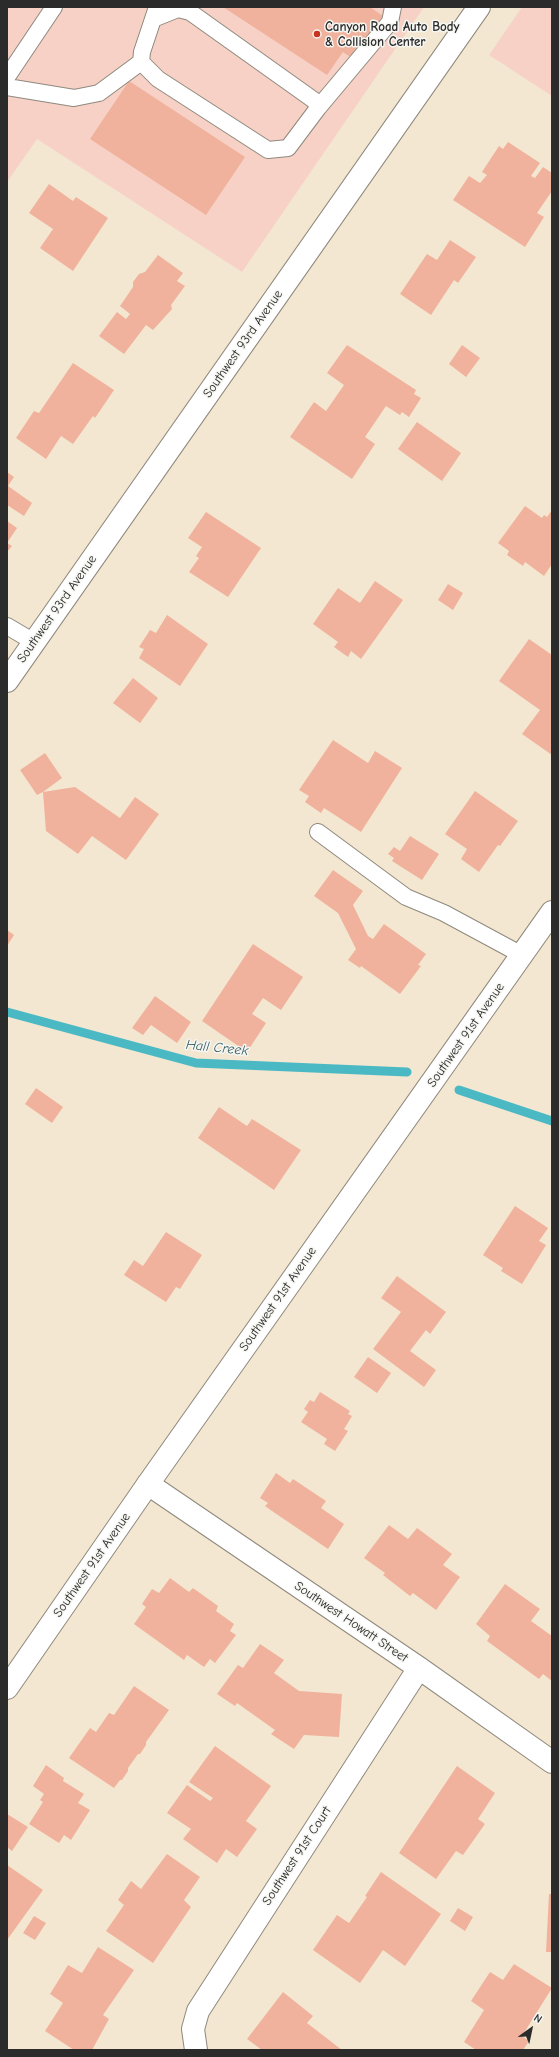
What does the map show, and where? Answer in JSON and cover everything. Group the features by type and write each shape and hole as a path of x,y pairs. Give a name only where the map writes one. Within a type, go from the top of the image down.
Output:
{"street":[{"name":"Southwest 93rd Avenue","path":"7,681 479,7"},
{"name":"Southwest 91st Avenue","path":"7,1688 148,1484 552,912"},
{"name":"Southwest Howatt Street","path":"148,1484 418,1668 552,1762"},
{"name":"Southwest 91st Court","path":"196,2050 193,2029 198,2011 418,1668"}],"lane":[{"path":"7,77 54,7"},
{"path":"141,62 158,79 268,150 288,148 318,108 390,22 393,7"},
{"path":"7,87 74,98 99,93 141,62 155,13 178,9 190,12 315,101 318,108"},
{"path":"7,626 34,642"},
{"path":"318,832 406,897 444,913 522,955"}],"shaded area":[{"path":"7,7 424,7 242,272 37,139 7,182"},
{"path":"522,7 552,7 552,96 489,55"}],"building":[{"name":"Canyon Road Auto Body & Collision Center","path":"223,7 370,7 383,16 353,59 343,52 327,75"},
{"path":"129,81 245,157 206,215 90,139"},
{"path":"508,142 540,163 531,176 535,178 543,167 552,173 552,191 537,213 544,217 525,247 453,200 469,176 480,183 487,175 482,172 499,146 503,149"},
{"path":"49,184 73,201 76,197 108,218 73,271 40,248 53,229 29,213"},
{"path":"450,240 476,257 458,283 454,280 431,315 400,294 427,254 437,260"},
{"path":"158,255 183,273 177,281 185,286 171,305 172,309 153,330 146,325 124,354 99,336 117,312 126,319 130,314 120,306 133,287 133,282 139,274 145,272"},
{"path":"347,345 416,390 414,394 421,398 409,417 402,412 400,415 386,406 365,437 375,444 352,479 290,437 314,402 326,411 344,385 327,373"},
{"path":"462,345 480,358 466,377 449,364"},
{"path":"73,363 114,390 95,418 93,416 73,444 61,436 46,459 16,438 34,411 39,413"},
{"path":"417,422 461,453 442,481 398,449"},
{"path":"7,472 14,477 8,486 32,503 24,516 7,505"},
{"path":"525,506 542,518 544,515 547,517 552,510 552,564 544,576 525,562 523,566 507,555 509,551 498,543"},
{"path":"206,512 261,548 228,597 189,572 199,558 196,556 202,547 188,538"},
{"path":"7,521 17,528 7,543"},
{"path":"7,543 12,546 7,552"},
{"path":"375,581 403,600 361,659 351,651 348,657 334,647 338,642 313,624 338,588 360,603"},
{"path":"448,584 463,593 453,610 438,600"},
{"path":"167,615 208,644 180,686 139,658 144,649 139,647 150,630 156,633"},
{"path":"529,639 552,655 552,755 522,734 540,710 499,681"},
{"path":"133,678 158,698 140,723 113,703"},
{"path":"333,740 368,763 375,751 402,768 361,832 324,808 321,813 305,802 309,796 299,790"},
{"path":"45,753 62,778 37,795 20,770"},
{"path":"75,787 120,818 135,797 159,814 126,860 92,836 78,854 46,831 43,792"},
{"path":"475,791 518,821 500,846 498,845 479,872 461,859 467,849 445,834"},
{"path":"410,836 439,854 422,880 392,861 394,858 388,854 394,847 400,851"},
{"path":"333,870 363,891 353,905 368,936 373,939 384,924 426,954 418,965 421,966 400,994 361,966 360,968 348,960 356,949 338,913 314,896"},
{"path":"7,930 14,935 7,946"},
{"path":"253,944 303,977 281,1010 263,998 252,1014 266,1023 247,1052 202,1021"},
{"path":"155,996 191,1022 177,1043 151,1025 143,1035 132,1028"},
{"path":"36,1088 63,1107 52,1123 25,1104"},
{"path":"219,1107 247,1126 252,1119 301,1150 274,1190 198,1138"},
{"path":"515,1206 548,1228 539,1241 546,1245 522,1284 501,1271 503,1268 483,1255"},
{"path":"166,1232 202,1255 180,1289 176,1287 166,1302 124,1275 134,1260 143,1266"},
{"path":"397,1276 446,1312 430,1334 426,1330 410,1351 436,1370 424,1387 373,1349 401,1312 381,1298"},
{"path":"368,1357 391,1373 377,1393 354,1377"},
{"path":"320,1392 350,1411 348,1414 352,1416 344,1429 348,1431 335,1451 324,1444 327,1439 301,1422 308,1412 304,1409 310,1400 314,1402"},
{"path":"276,1473 290,1483 293,1479 326,1501 321,1508 344,1524 328,1549 265,1506 268,1503 260,1498"},
{"path":"389,1525 408,1539 417,1528 452,1554 443,1565 460,1577 436,1610 413,1593 410,1596 383,1575 385,1573 364,1558"},
{"path":"170,1578 189,1592 193,1588 218,1606 216,1611 234,1624 230,1631 236,1635 215,1663 210,1659 204,1667 187,1655 184,1660 134,1624 146,1607 142,1604 152,1589 159,1593"},
{"path":"505,1584 540,1609 531,1621 552,1636 552,1681 543,1674 539,1679 487,1641 490,1636 476,1624"},
{"path":"260,1644 284,1660 274,1673 299,1691 342,1694 339,1737 304,1735 294,1749 271,1734 275,1730 237,1703 235,1706 217,1694 238,1665 243,1668"},
{"path":"134,1686 169,1710 146,1742 146,1745 140,1754 138,1754 128,1768 128,1771 122,1780 120,1780 114,1788 69,1758 90,1728 96,1732 109,1713 114,1715"},
{"path":"215,1746 271,1786 246,1821 257,1829 237,1857 226,1849 217,1863 183,1839 191,1829 167,1813 187,1785 210,1801 213,1798 189,1782"},
{"path":"46,1765 64,1778 63,1781 84,1794 78,1803 90,1810 71,1840 64,1835 59,1843 29,1824 43,1802 40,1800 44,1794 33,1786"},
{"path":"457,1766 495,1793 478,1819 485,1824 463,1855 456,1851 436,1879 399,1853"},
{"path":"7,1814 28,1827 12,1851 7,1847"},
{"path":"167,1854 200,1877 184,1900 191,1907 153,1963 106,1931 124,1905 118,1900 131,1881 141,1889"},
{"path":"7,1865 43,1890 7,1940"},
{"path":"381,1872 441,1914 405,1966 383,1950 360,1983 313,1950 337,1915 349,1923 367,1897 365,1896"},
{"path":"549,1894 552,1894 552,1952 546,1952"},
{"path":"458,1908 473,1917 465,1931 450,1921"},
{"path":"34,1916 46,1923 35,1940 23,1933"},
{"path":"98,1947 134,1970 103,2015 109,2019 92,2050 74,2050 45,2031 63,2003 50,1994 68,1965 82,1973"},
{"path":"514,1964 552,1988 522,2036 529,2041 523,2050 476,2050 464,2042 484,2010 471,2001 490,1972 503,1980"},
{"path":"283,1992 313,2016 307,2023 342,2050 262,2050 247,2039"}],"waterway":[{"name":"Hall Creek","path":"7,1012 196,1063 407,1072"},
{"name":"Hall Creek","path":"459,1090 552,1121"}],"place":[{"name":"Canyon Road Auto Body & Collision Center","path":"317,34"}]}
